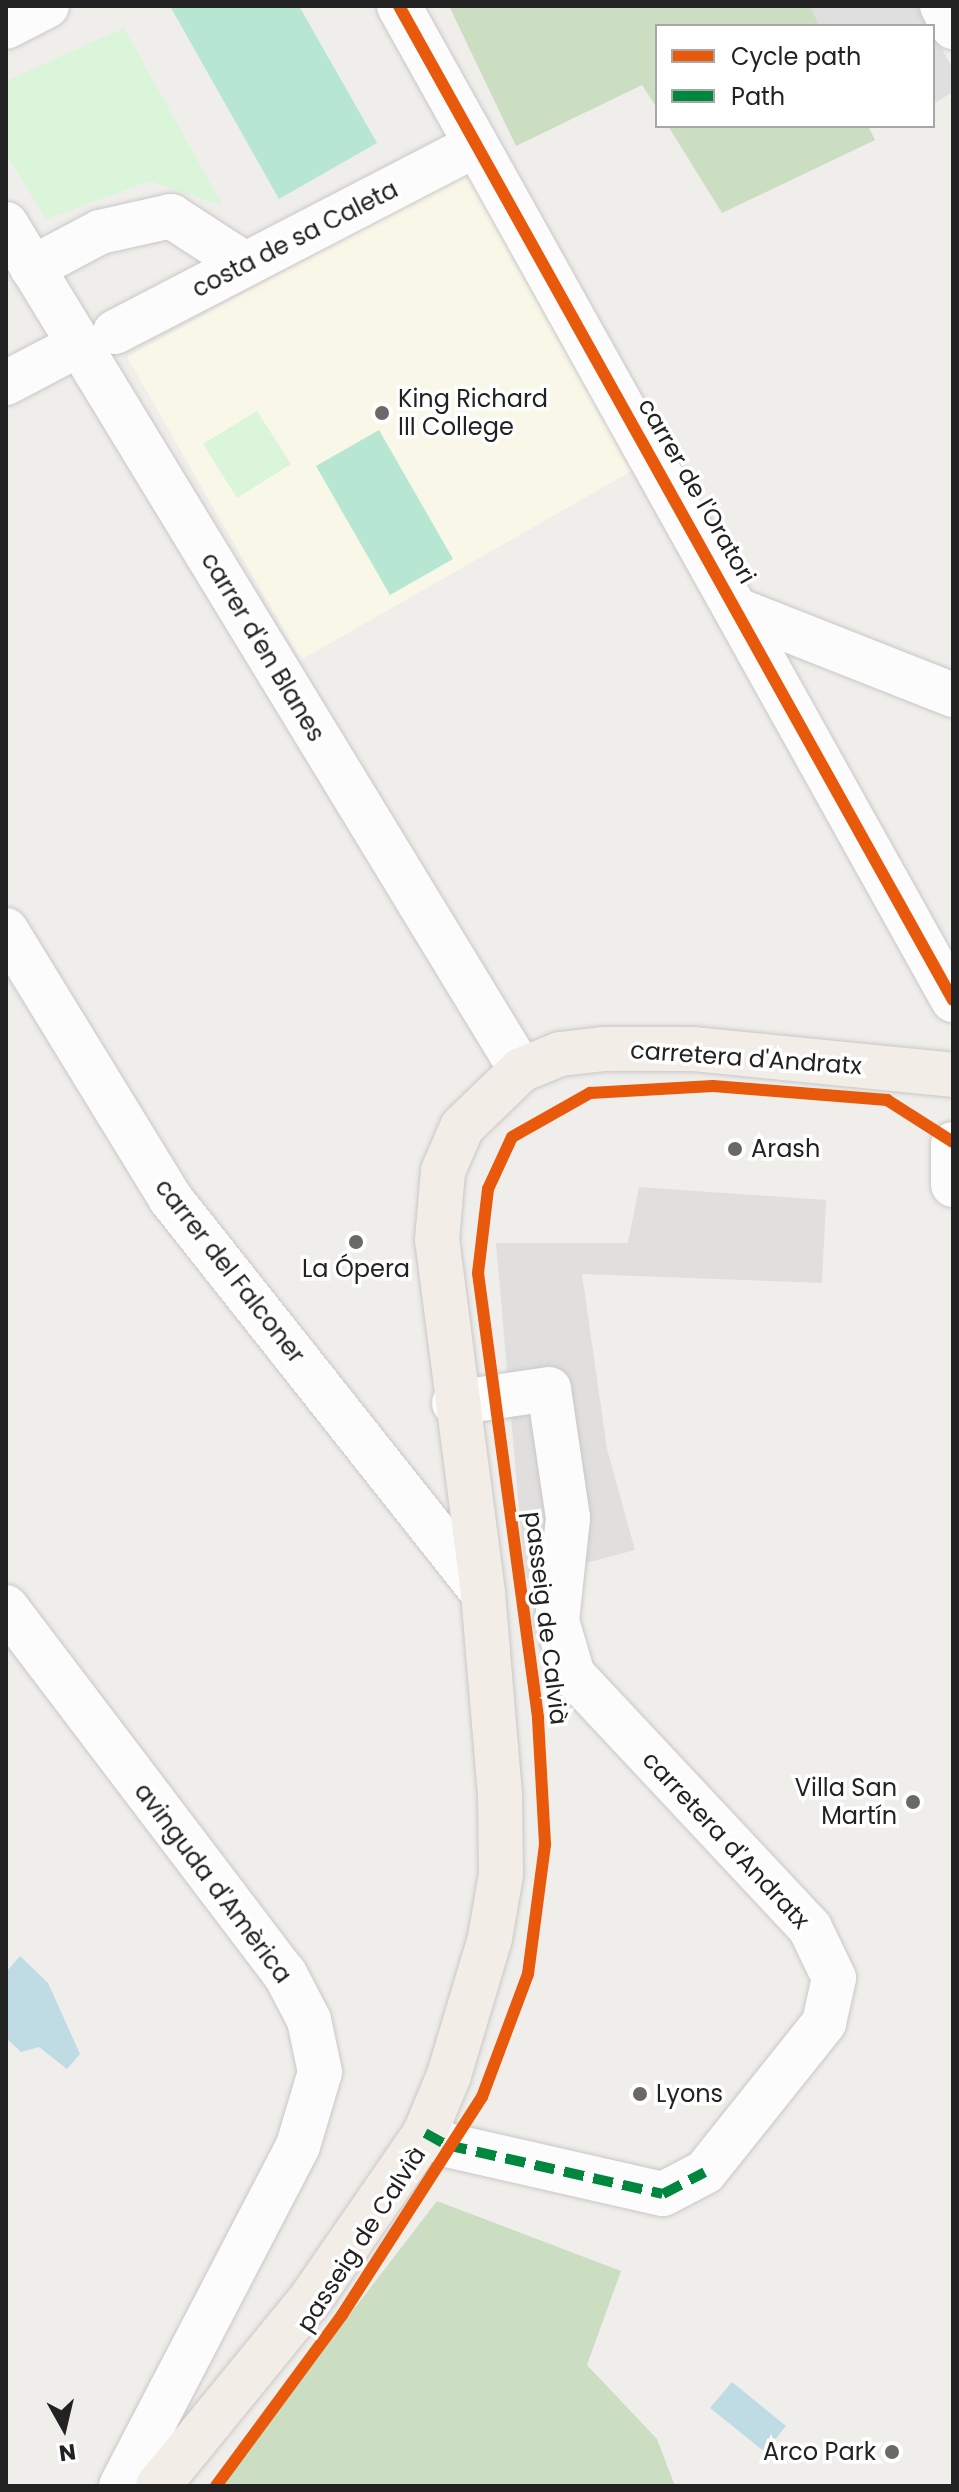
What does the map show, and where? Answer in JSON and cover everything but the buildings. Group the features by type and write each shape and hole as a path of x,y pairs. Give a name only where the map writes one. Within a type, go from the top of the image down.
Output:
{"main road":[{"name":"carretera d'Andratx","path":"158,2486 312,2297 425,2133 449,2075 484,1961 501,1874 500,1795 483,1593 454,1403 437,1240 438,1194 462,1127 521,1070 560,1054 648,1048 953,1075"}],"street":[{"path":"6,27 47,6"},
{"name":"carrer de l'Oratori","path":"399,6 740,611 953,1000"},
{"path":"942,6 953,27"},
{"name":"costa de sa Caleta","path":"115,332 475,145"},
{"path":"32,268 100,232 171,216 245,264"},
{"name":"carrer d'en Blanes","path":"6,224 521,1070"},
{"path":"6,383 65,352"},
{"path":"740,611 953,695"},
{"name":"carrer del Falconer","path":"6,930 170,1198 483,1593"},
{"path":"953,1144 953,1185"},
{"name":"carretera d'Andratx","path":"425,2133 447,2145 663,2194 705,2172 824,2023 834,1978 810,1928 573,1675 557,1621 568,1518 549,1389 454,1403"},
{"name":"avinguda d'Amèrica","path":"6,1607 285,1974 309,2020 320,2072 298,2146 273,2199 121,2486"}],"shaded area":[{"path":"810,6 917,6 928,24 819,24"},
{"path":"935,37 953,68 953,92 935,103"},
{"name":"King Richard III College","path":"467,171 637,468 301,660 127,357"},
{"path":"639,1187 826,1200 822,1283 582,1274 607,1449 635,1550 525,1579 496,1243 628,1243"}],"green space":[{"path":"170,6 299,6 377,143 279,199"},
{"path":"449,6 810,6 819,24 655,24 655,105 642,85 516,146"},
{"path":"124,28 223,206 150,181 46,219 6,154 6,81"},
{"path":"669,128 869,128 875,140 722,213"},
{"path":"257,411 291,464 237,498 203,444"},
{"path":"379,430 453,559 390,595 316,466"},
{"path":"437,2201 621,2271 587,2365 657,2439 675,2486 218,2486"}],"water":[{"path":"20,1956 48,1983 80,2054 67,2069 39,2047 21,2052 6,2038 6,1972"},
{"path":"732,2382 786,2426 765,2452 710,2408"}],"marked path":[{"path":"425,2133 447,2145 663,2194 705,2172"}],"cycle path":[{"path":"399,6 953,1000"},
{"name":"passeig de Calvià","path":"216,2486 342,2315 482,2097 528,1974 545,1844 538,1717 478,1273 488,1189 512,1137 590,1093 713,1086 887,1100 953,1142"}],"place":[{"name":"King Richard III College","path":"382,413"},
{"name":"Arash","path":"735,1149"},
{"name":"La Ópera","path":"356,1242"},
{"name":"Villa San Martín","path":"913,1802"},
{"name":"Lyons","path":"640,2094"},
{"name":"Arco Park","path":"892,2452"}]}
